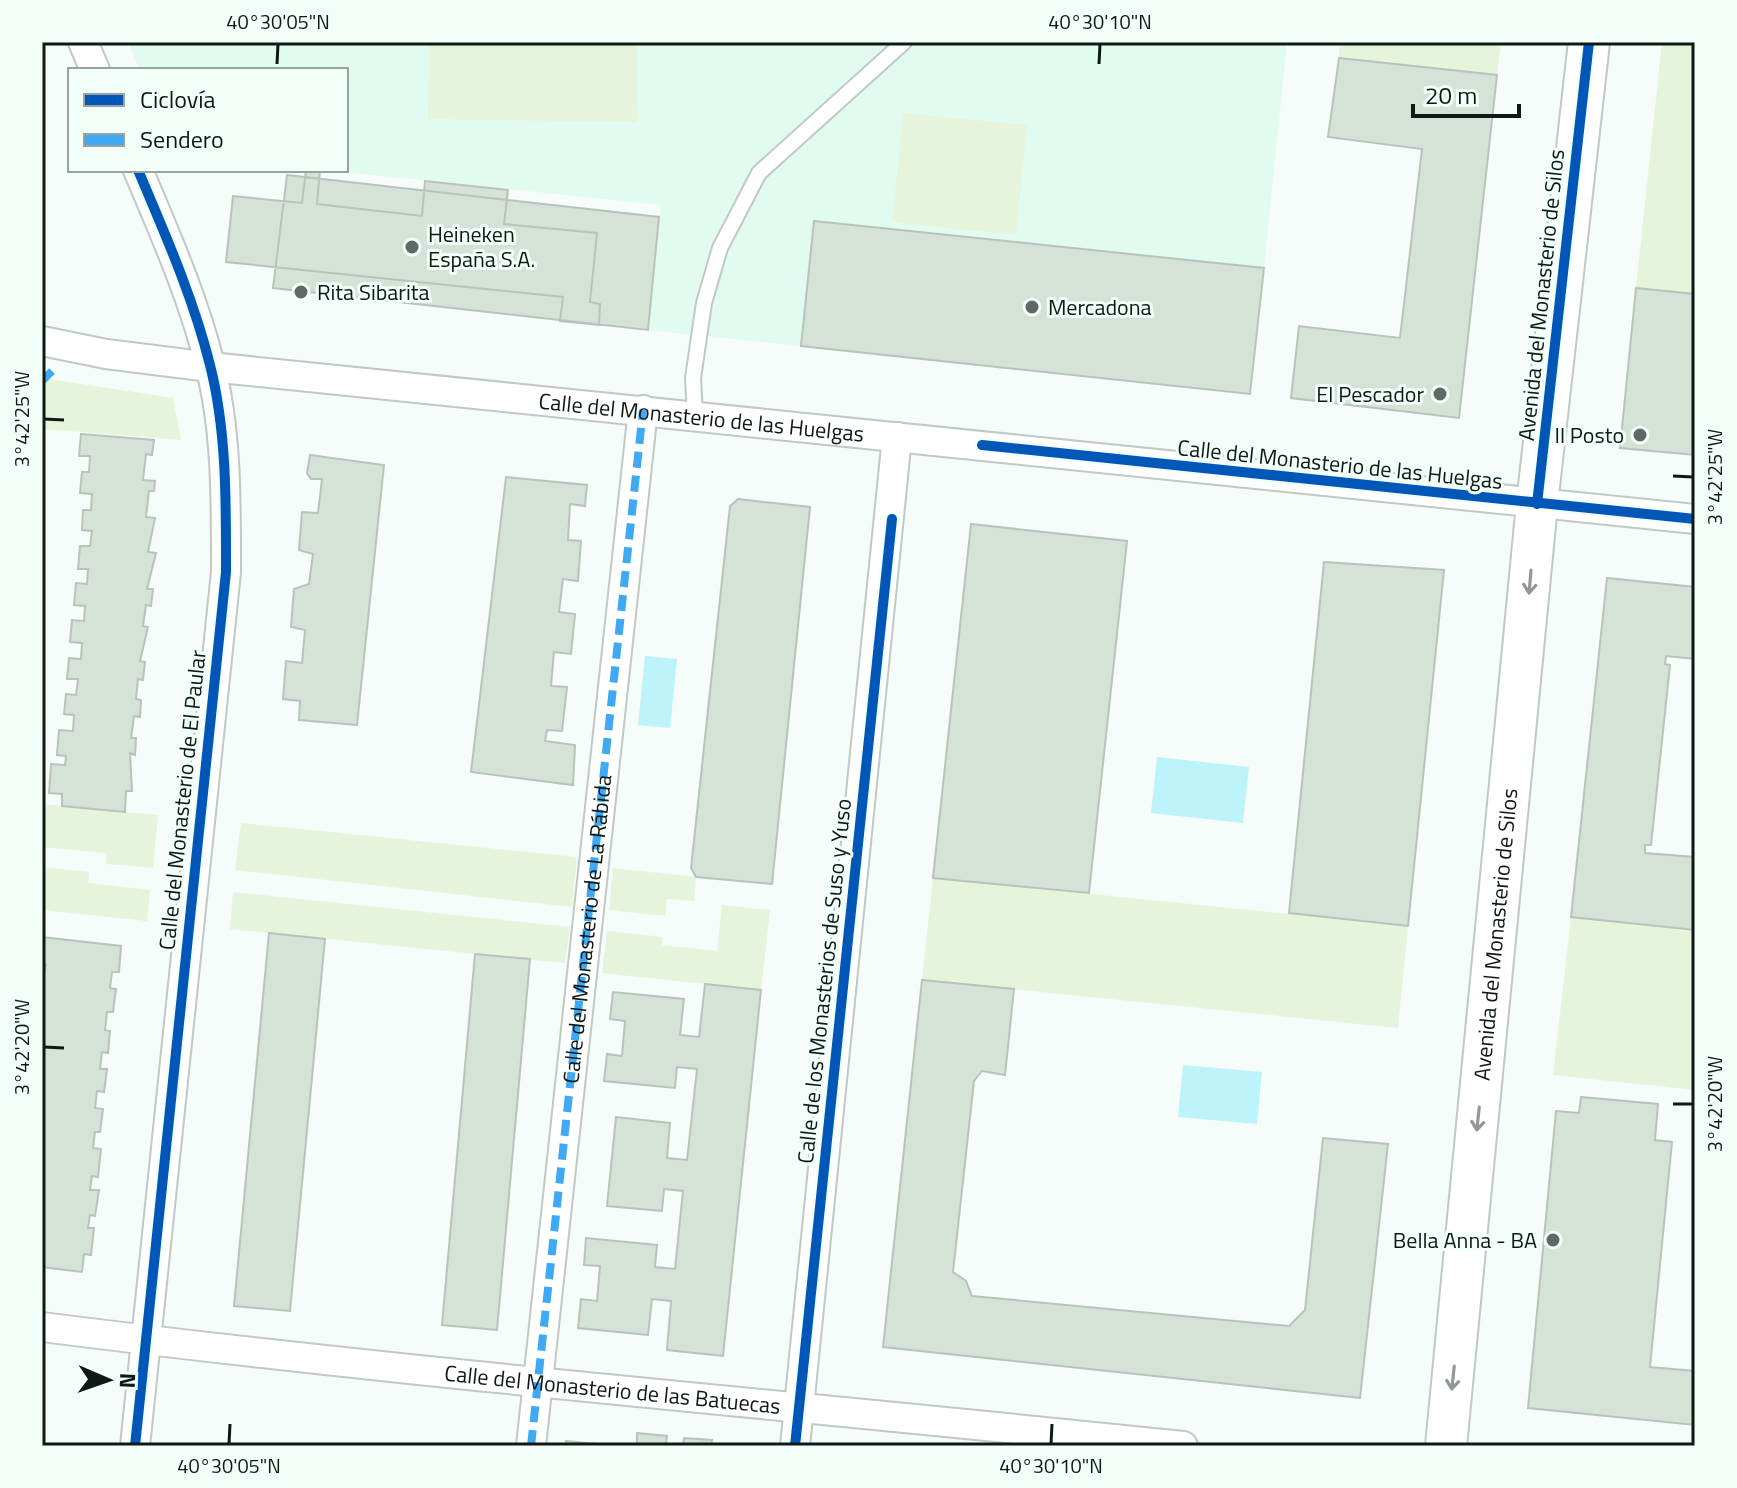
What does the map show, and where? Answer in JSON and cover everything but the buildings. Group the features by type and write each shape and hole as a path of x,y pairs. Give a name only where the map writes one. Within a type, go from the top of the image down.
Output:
{"street":[{"path":"83,42 94,68"},
{"name":"Avenida del Monasterio de Silos","path":"1446,1446 1537,504 1589,42"},
{"name":"Calle del Monasterio de El Paular","path":"135,1446 226,572 226,489 210,367 169,239 139,172"},
{"name":"Calle del Monasterio de las Huelgas","path":"42,341 106,354 210,367 1695,519"},
{"name":"Calle del Monasterio de La Rábida","path":"531,1446 643,410"},
{"name":"Calle de los Monasterios de Suso y Yuso","path":"795,1446 897,437"},
{"name":"Calle del Monasterio de las Batuecas","path":"42,1327 538,1383 799,1406 1183,1446"}],"lane":[{"path":"695,416 693,378 704,303 720,248 759,173 904,42"}],"shaded area":[{"path":"128,42 1287,42 1264,268 814,222 801,346 648,330 661,205 343,172 348,172 348,68 139,68"},
{"path":"429,42 638,42 637,122 428,119"},
{"path":"1340,42 1501,42 1497,75 1339,58"},
{"path":"1662,42 1695,42 1695,294 1636,288"},
{"path":"903,113 1027,125 1016,235 892,222"},
{"path":"42,378 173,398 181,440 42,429"},
{"path":"42,804 158,815 153,868 106,864 106,853 42,847"},
{"path":"241,823 577,857 572,907 235,870"},
{"path":"42,867 89,872 88,883 150,890 147,921 42,910"},
{"path":"613,868 696,877 694,901 667,899 665,916 609,910"},
{"path":"933,878 1408,926 1398,1028 922,980"},
{"path":"233,892 570,927 565,963 230,929"},
{"path":"722,905 770,910 761,990 602,973 607,931 663,937 662,945 717,951"},
{"path":"1571,917 1695,930 1695,1090 1553,1075"}],"water":[{"path":"645,656 677,659 670,728 638,725"},
{"path":"1157,757 1249,767 1243,823 1151,813"},
{"path":"1183,1065 1262,1072 1257,1124 1178,1117"}],"marked path":[{"path":"42,381 52,371"},
{"path":"531,1446 643,410"}],"cycle path":[{"path":"1537,504 1589,42"},
{"path":"135,1446 226,572 224,468 216,390 187,290 139,172"},
{"path":"982,445 1695,519"},
{"path":"795,1446 892,519"}],"place":[{"name":"Heineken España S.A.","path":"412,247"},
{"name":"Rita Sibarita","path":"301,292"},
{"name":"Mercadona","path":"1032,307"},
{"name":"El Pescador","path":"1440,394"},
{"name":"Il Posto","path":"1640,435"},
{"name":"Bella Anna - BA","path":"1553,1240"}]}
